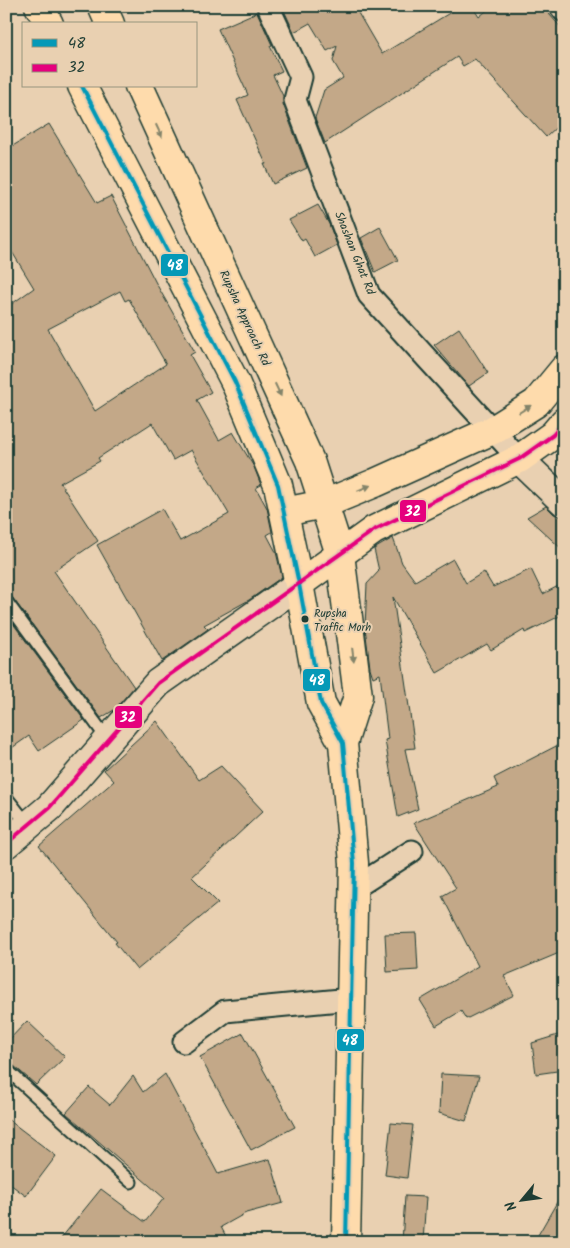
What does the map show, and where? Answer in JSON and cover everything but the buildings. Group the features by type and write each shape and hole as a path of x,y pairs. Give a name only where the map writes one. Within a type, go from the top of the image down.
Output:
{"main road":[{"path":"39,6 48,22"},
{"path":"102,6 109,22"},
{"path":"83,88 235,382 278,485 321,703 342,743 354,863 346,1242"},
{"name":"Rupsha Approach Rd","path":"140,88 310,461 340,554 358,696 342,743"},
{"path":"284,512 324,504 493,430 536,403 564,369"},
{"path":"299,584 374,530 519,459 553,435 564,422"}],"street":[{"name":"Shashan Ghat Rd","path":"268,6 301,77 295,100 369,295 519,459"},
{"path":"560,6 564,11"},
{"path":"519,459 564,502"},
{"path":"6,844 50,807 158,683 299,584"},
{"path":"353,889 412,850"},
{"path":"184,1042 225,1011 351,999"}],"lane":[{"path":"6,601 108,740"},
{"path":"6,797 28,826"},
{"path":"6,1069 131,1182"}],"transit line":[{"name":"48","path":"83,88 235,382 278,485 321,703 343,743 354,863 346,1242"},
{"name":"32","path":"6,844 50,807 158,683 374,530 519,459 553,435 564,422"}],"place":[{"name":"Rupsha Traffic Morh","path":"305,619"}]}
